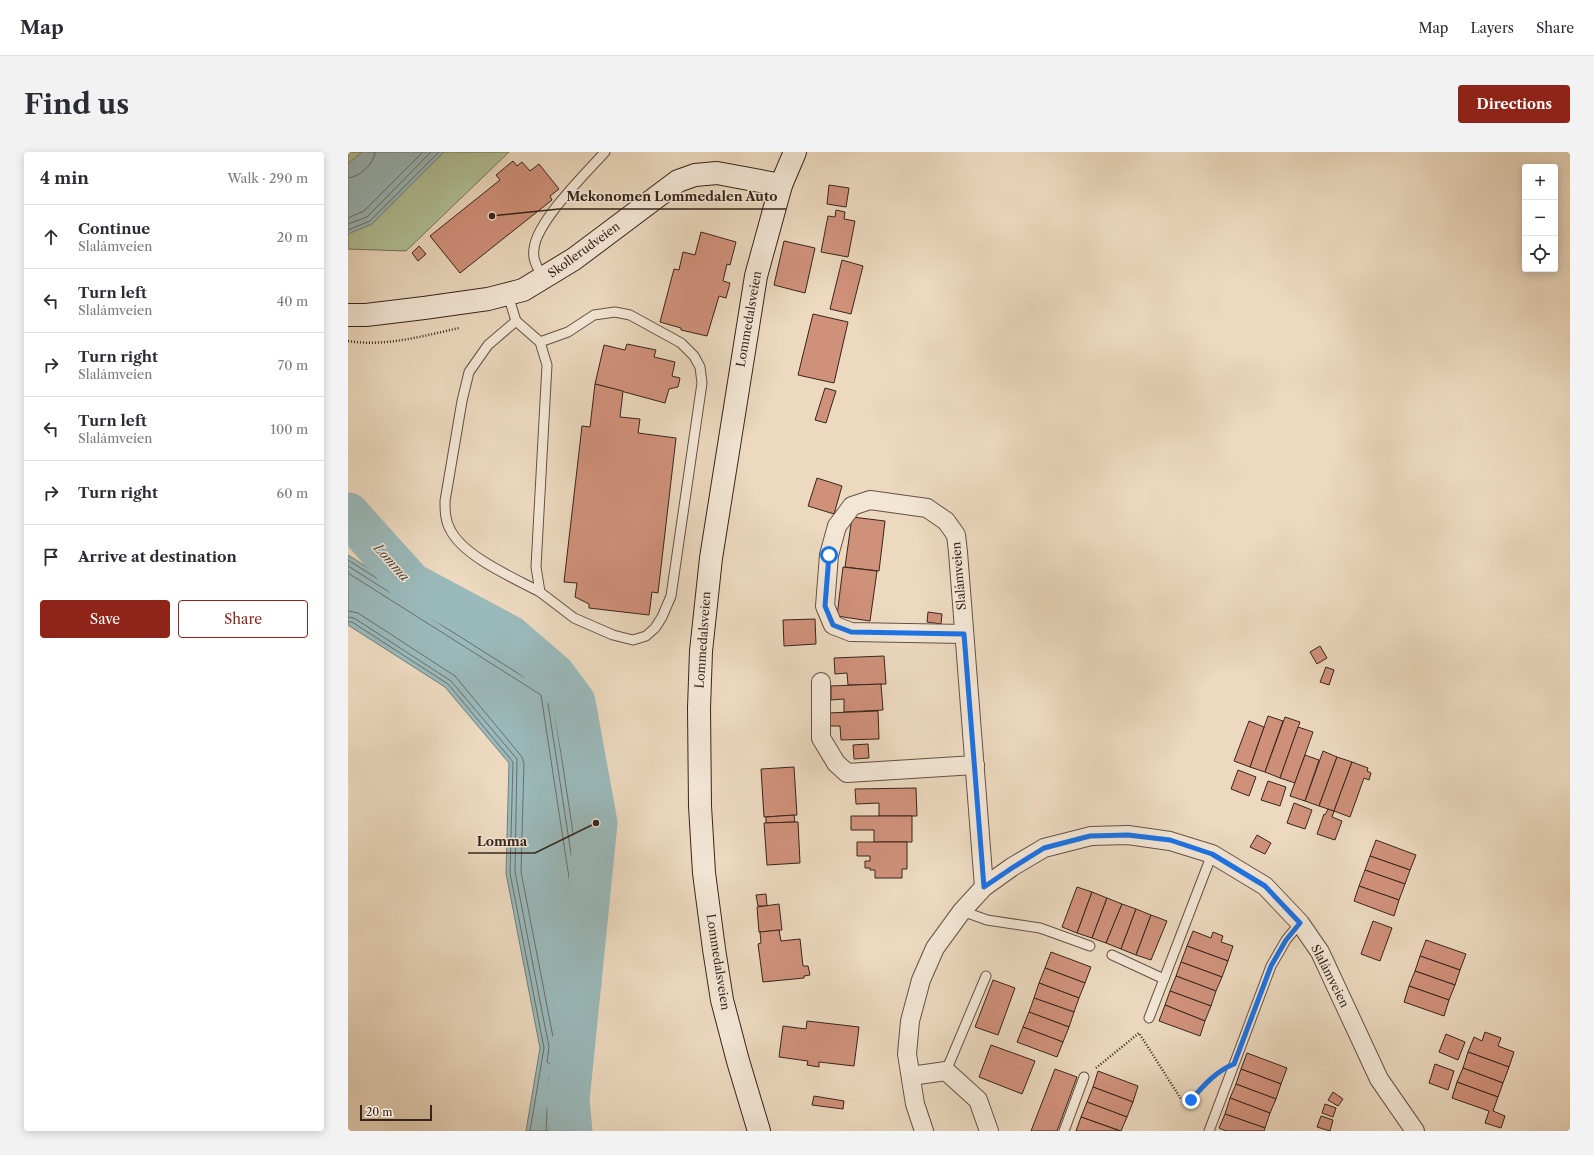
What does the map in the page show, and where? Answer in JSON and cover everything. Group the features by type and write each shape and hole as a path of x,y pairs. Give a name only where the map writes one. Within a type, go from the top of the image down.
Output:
{"main road":[{"name":"Lommedalsveien","path":"759,1131 724,1008 714,950 704,866 699,790 701,651 711,558 756,276 781,185 795,152"},
{"name":"Skollerudveien","path":"357,315 424,308 508,295 524,290 574,259 678,181 695,175 717,173 781,185"}],"street":[{"name":"Slalåmveien","path":"964,634 851,632 833,625 825,606 829,555 837,526 852,506 870,500 927,508 946,521 956,535 975,766 984,887"},
{"path":"821,682 821,738 836,764 847,773 975,766"},
{"name":"Slalåmveien","path":"924,1131 915,1104 907,1054 910,1021 921,980 935,948 962,911 984,887 1044,848 1090,836 1128,835 1170,840 1212,854 1265,886 1300,923 1320,952 1379,1079 1415,1131"},
{"path":"911,1076 946,1071 978,1100 989,1131"}],"lane":[{"path":"543,279 534,259 534,248 537,236 554,209 605,152"},
{"path":"508,295 516,321 540,342 547,365 536,568 540,592"},
{"path":"516,321 488,345 469,372 462,401 445,500 445,517 451,531 459,543 485,562 540,592 574,618 613,635 633,640 646,636 655,628 662,617 671,596 702,383 700,367 694,356 681,343 630,315 615,312 594,315 568,332 540,342"},
{"path":"1149,1018 1212,854"},
{"path":"962,911 987,920 1040,928 1090,946"},
{"path":"1209,1131 1271,966 1286,940 1300,923"},
{"path":"1112,955 1164,979"},
{"path":"946,1071 986,976"},
{"path":"1064,1131 1084,1077"}],"path":[{"path":"348,341 378,343 417,338"},
{"path":"1084,1077 1139,1032 1182,1099 1191,1100 1224,1068 1234,1064"}],"green space":[{"path":"348,152 509,152 406,251 348,249"}],"water":[{"path":"362,152 444,152 372,224 348,234 348,164"},
{"path":"348,555 555,685 601,985 553,1078 549,1131 526,1131 540,1048 506,873 509,763 445,687 348,625"}],"building":[{"path":"513,161 517,166 522,162 530,171 539,164 559,189 550,196 552,200 460,273 430,236 500,180 496,175"},
{"path":"829,185 849,188 846,207 827,204"},
{"path":"836,210 845,212 844,219 855,221 848,257 821,252 828,216 835,217"},
{"path":"701,232 736,242 730,265 727,264 723,281 730,283 726,298 719,296 707,336 681,330 681,328 660,322 674,269 679,270 683,252 695,255"},
{"path":"784,241 815,248 805,293 774,285"},
{"path":"419,246 426,254 418,261 412,253"},
{"path":"842,260 863,266 851,314 830,309"},
{"path":"813,314 848,322 834,383 798,375"},
{"path":"627,344 656,350 654,357 675,362 672,376 680,378 678,387 669,389 665,403 595,384 604,345 625,350"},
{"path":"595,384 623,391 620,417 640,419 638,433 676,438 658,593 652,592 649,615 589,608 589,604 575,597 577,583 564,582 582,426 590,427"},
{"path":"825,388 836,391 826,423 815,420"},
{"path":"817,478 842,486 834,514 808,506"},
{"path":"852,517 885,521 879,571 845,567"},
{"path":"843,567 877,571 870,621 837,616"},
{"path":"928,612 942,614 941,624 927,622"},
{"path":"815,619 816,644 784,646 783,620"},
{"path":"1320,646 1327,658 1317,664 1310,652"},
{"path":"884,656 886,684 848,685 847,673 835,674 834,658"},
{"path":"1326,667 1334,670 1329,685 1320,682"},
{"path":"881,684 883,710 844,712 844,699 831,700 831,686"},
{"path":"878,711 879,739 841,740 840,726 828,726 827,713"},
{"path":"1268,716 1283,721 1265,772 1250,767"},
{"path":"1285,717 1300,722 1280,778 1265,772"},
{"path":"1249,721 1264,727 1250,767 1234,761"},
{"path":"1298,727 1313,732 1295,783 1280,778"},
{"path":"868,744 869,758 854,759 853,745"},
{"path":"1323,751 1337,757 1319,806 1305,801"},
{"path":"1305,755 1319,760 1305,801 1290,796"},
{"path":"1337,757 1352,762 1334,811 1319,806"},
{"path":"1352,762 1368,768 1367,771 1371,773 1369,780 1364,778 1350,817 1334,811"},
{"path":"794,767 797,815 764,817 761,769"},
{"path":"1238,770 1256,777 1249,796 1231,789"},
{"path":"1268,781 1286,787 1280,806 1261,800"},
{"path":"916,788 917,816 879,816 879,803 856,804 855,789"},
{"path":"1294,803 1312,810 1305,829 1287,823"},
{"path":"1328,809 1334,811 1332,817 1342,821 1335,840 1317,834 1324,814 1325,815"},
{"path":"794,815 795,822 766,823 766,817"},
{"path":"851,816 912,816 912,842 874,842 874,830 851,830"},
{"path":"798,822 800,863 767,865 764,823"},
{"path":"1257,835 1271,843 1265,854 1250,847"},
{"path":"1376,840 1416,855 1410,870 1370,856"},
{"path":"857,842 907,842 907,869 902,869 902,878 875,878 875,870 865,868 865,861 870,861 870,856 857,856"},
{"path":"1370,856 1410,870 1405,884 1365,870"},
{"path":"1365,870 1405,884 1399,900 1359,886"},
{"path":"1359,886 1399,900 1394,916 1354,901"},
{"path":"1077,887 1092,892 1077,933 1062,927"},
{"path":"1092,892 1107,898 1092,938 1077,933"},
{"path":"766,894 767,906 758,906 756,895"},
{"path":"1107,898 1122,904 1106,943 1092,938"},
{"path":"779,904 782,930 759,932 757,907"},
{"path":"1122,904 1136,909 1121,949 1106,943"},
{"path":"1136,909 1151,915 1136,955 1121,949"},
{"path":"1151,915 1167,921 1151,960 1136,955"},
{"path":"1373,921 1392,928 1380,961 1361,954"},
{"path":"779,930 781,941 800,939 803,966 808,966 810,975 804,976 804,978 763,982 758,944 761,943 760,932"},
{"path":"1193,931 1211,938 1213,932 1223,936 1221,942 1233,946 1228,961 1187,946"},
{"path":"1426,940 1466,954 1460,970 1420,956"},
{"path":"1187,946 1228,961 1222,977 1181,962"},
{"path":"1051,952 1091,967 1085,983 1045,968"},
{"path":"1420,956 1460,970 1455,985 1415,971"},
{"path":"1181,962 1222,977 1216,991 1176,976"},
{"path":"1045,968 1085,983 1079,998 1039,983"},
{"path":"1415,971 1455,985 1449,1000 1409,986"},
{"path":"1176,976 1216,991 1211,1006 1170,991"},
{"path":"993,980 1015,988 998,1035 975,1027"},
{"path":"1039,983 1079,998 1074,1012 1034,998"},
{"path":"1409,986 1449,1000 1444,1016 1404,1002"},
{"path":"1170,991 1211,1006 1205,1021 1165,1005"},
{"path":"1034,998 1074,1012 1069,1027 1029,1012"},
{"path":"1165,1005 1205,1021 1200,1036 1159,1021"},
{"path":"1029,1012 1069,1027 1063,1042 1023,1027"},
{"path":"807,1021 859,1027 854,1066 819,1062 819,1067 807,1065 808,1061 779,1057 783,1026 806,1029"},
{"path":"1023,1027 1063,1042 1057,1057 1017,1042"},
{"path":"1485,1032 1501,1038 1498,1046 1514,1052 1509,1067 1468,1052 1474,1037 1482,1041"},
{"path":"1446,1034 1465,1042 1458,1060 1439,1052"},
{"path":"991,1045 1035,1061 1022,1094 979,1077"},
{"path":"1468,1052 1509,1067 1503,1083 1463,1068"},
{"path":"1247,1053 1287,1068 1281,1084 1241,1069"},
{"path":"1435,1064 1454,1071 1448,1090 1429,1083"},
{"path":"1463,1068 1503,1083 1498,1097 1457,1082"},
{"path":"1055,1069 1077,1077 1057,1131 1031,1131"},
{"path":"1241,1069 1281,1084 1276,1099 1236,1084"},
{"path":"1098,1071 1138,1086 1133,1102 1093,1087"},
{"path":"1457,1082 1498,1097 1493,1111 1505,1116 1501,1128 1485,1123 1489,1111 1452,1098"},
{"path":"1236,1084 1276,1099 1270,1113 1230,1098"},
{"path":"1093,1087 1133,1102 1127,1117 1087,1102"},
{"path":"1333,1092 1343,1099 1338,1106 1328,1100"},
{"path":"814,1096 844,1101 843,1109 812,1105"},
{"path":"1230,1098 1270,1113 1265,1128 1225,1114"},
{"path":"1087,1102 1127,1117 1121,1131 1081,1117"},
{"path":"1325,1104 1336,1108 1333,1117 1322,1113"},
{"path":"1225,1114 1265,1128 1264,1131 1226,1131 1219,1128"},
{"path":"1321,1116 1333,1120 1330,1131 1317,1127"},
{"path":"1081,1117 1120,1131 1076,1131"}],"waterway":[{"name":"Lomma","path":"348,514 411,584 510,637 554,675 574,702 596,823 568,1100 571,1131"}],"place":[{"name":"Mekonomen Lommedalen Auto","path":"492,216"},
{"name":"Lomma","path":"596,823"}],"route":[{"path":"829,555 825,606 833,625 851,632 964,634 984,887 1044,848 1090,836 1128,835 1170,840 1212,854 1265,886 1300,923 1286,940 1271,966 1234,1064 1224,1068 1191,1100"}]}
